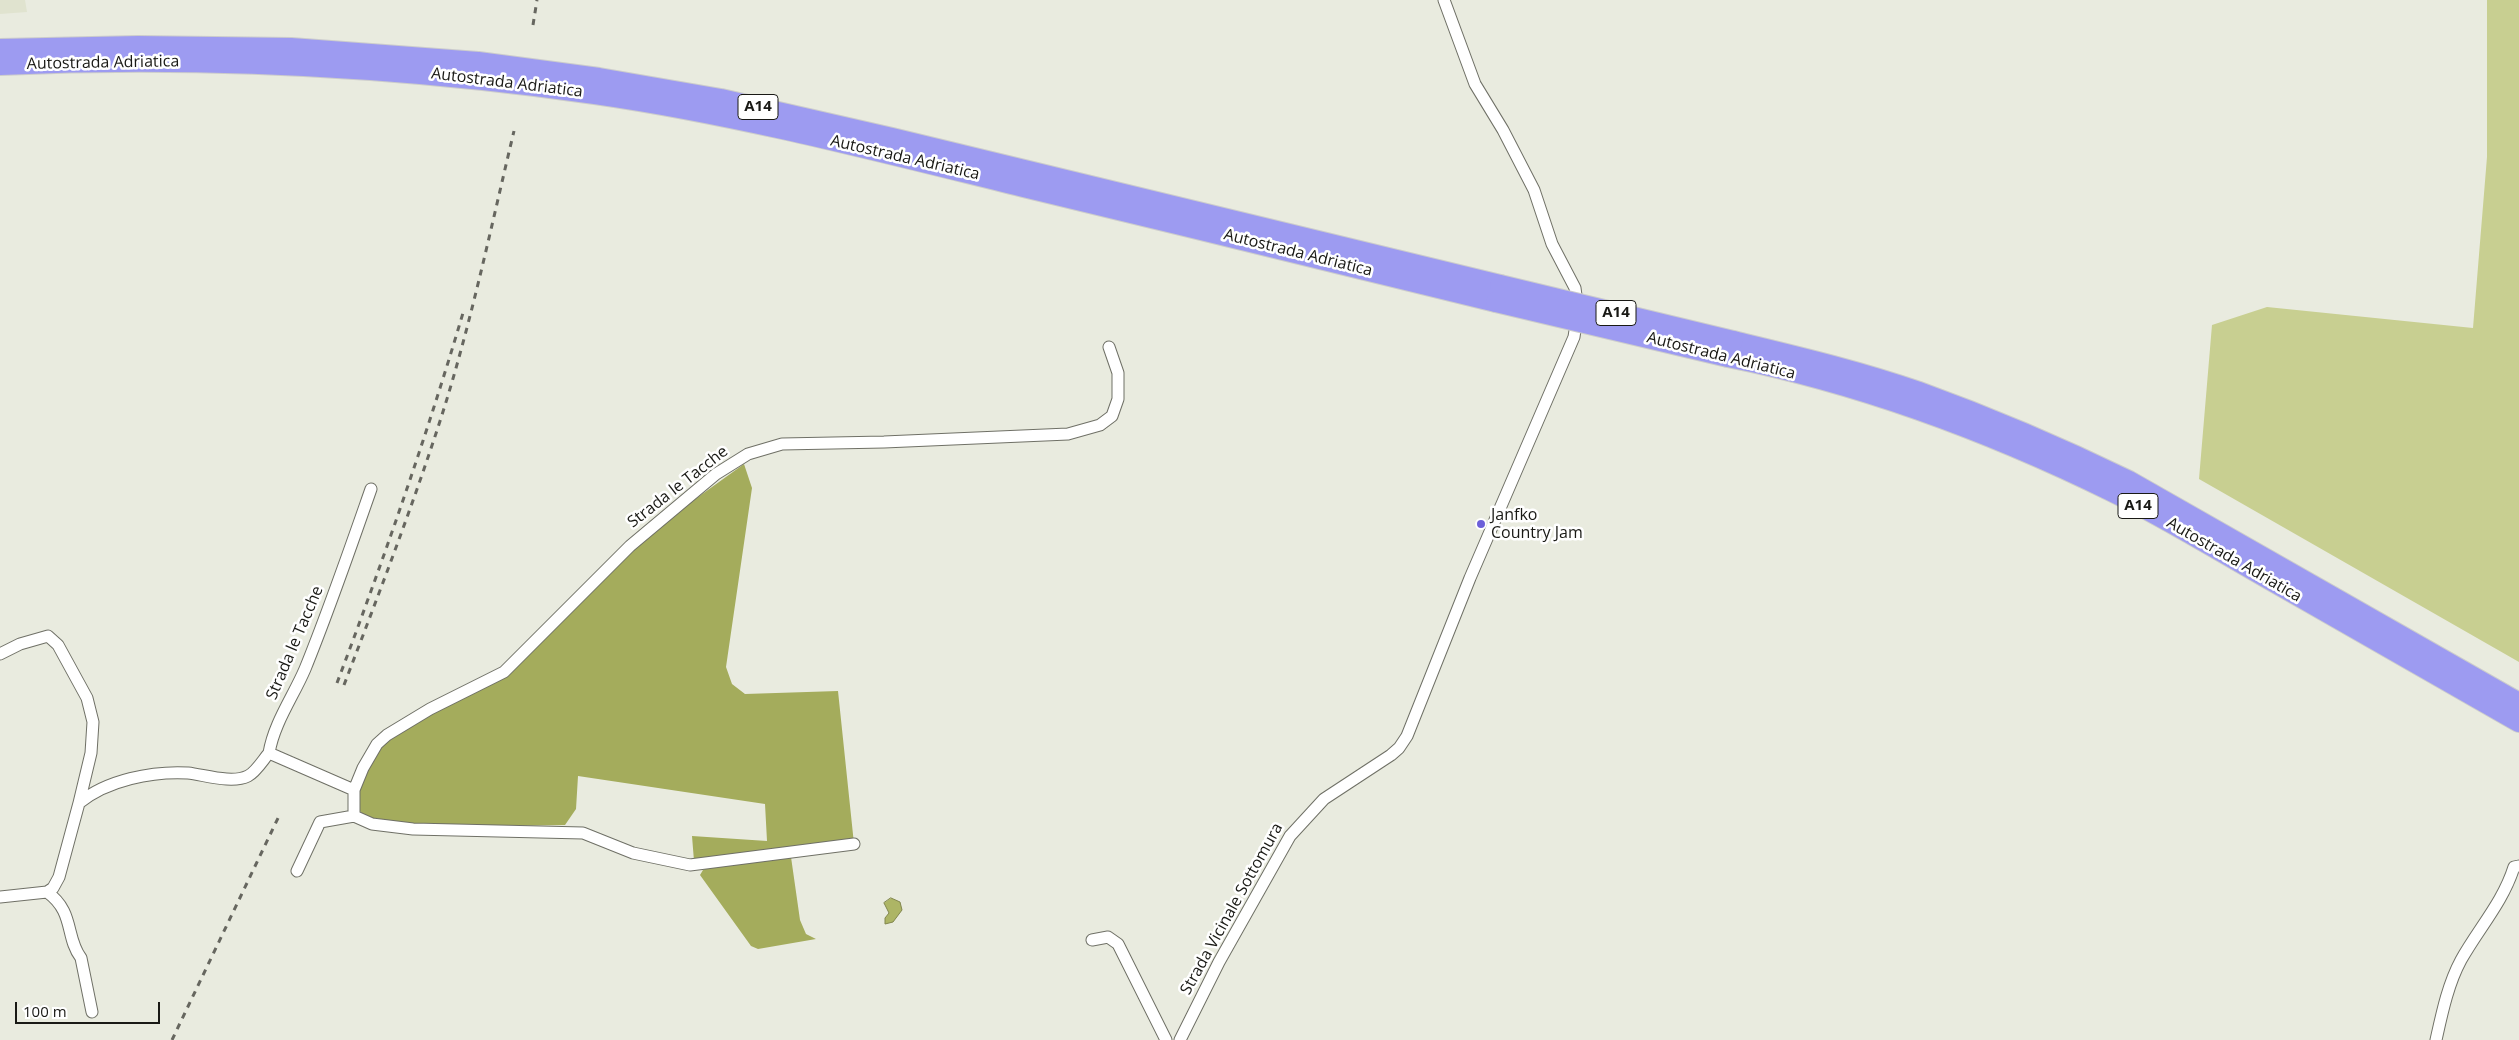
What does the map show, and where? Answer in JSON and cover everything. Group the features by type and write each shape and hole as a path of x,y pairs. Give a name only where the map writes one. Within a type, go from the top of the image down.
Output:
{"highway":[{"name":"Autostrada Adriatica","path":"0,49 138,46 291,48 478,62 599,78 720,99 892,138 1498,293"},
{"name":"Autostrada Adriatica","path":"0,65 150,61 350,67 482,80 598,95 728,117 1498,293 1730,349 1836,366 1919,392 2066,451 2129,481 2519,703"},
{"name":"Autostrada Adriatica","path":"1730,349 1908,406 1967,427 2072,472 2190,534 2519,722"}],"street":[{"name":"Strada Vicinale Sottomura","path":"1180,1040 1219,962 1290,836 1324,799 1400,748 1411,726 1470,578 1574,337 1578,310 1576,288 1552,244 1534,190 1503,130 1475,84 1444,0"},
{"name":"Strada le Tacche","path":"354,790 362,768 377,744 387,735 430,709 504,672 630,546 716,474 748,454 782,444 884,442 1068,434 1100,425 1112,416 1118,399 1118,373 1109,346"},
{"name":"Strada le Tacche","path":"79,803 88,796 117,783 151,774 186,773 240,779 250,775 268,754 272,737 304,671 371,489"},
{"path":"0,654 20,644 48,636 58,645 86,698 93,722 91,753 59,877 50,890 0,896"},
{"path":"268,754 354,790 354,816"},
{"path":"296,871 320,822 354,816 372,824 413,829 583,834 633,852 690,865 854,844"},
{"path":"2436,1040 2444,1003 2460,961 2509,885 2515,870"},
{"path":"50,890 71,925 75,950 81,958 92,1012"},
{"path":"1092,940 1108,937 1118,944 1166,1040"}],"shaded area":[{"path":"0,0 25,0 27,12 0,14"},
{"path":"2487,0 2519,0 2519,662 2199,479 2212,325 2267,307 2473,328 2487,157"},
{"path":"744,464 752,488 726,667 732,684 745,694 838,691 854,844 694,861 692,836 767,841 765,804 578,776 576,809 565,825 438,827 365,817 353,803 377,744 504,672 630,546"},
{"path":"791,857 800,920 806,934 816,939 758,949 751,946 700,875 703,870 709,867"},
{"path":"891,898 900,902 902,910 893,922 885,924 885,918 889,913 884,903"}],"railway":[{"path":"533,25 537,0"},
{"path":"344,685 407,519 452,383 489,239 514,131"},
{"path":"337,683 403,499 463,313"},
{"path":"172,1040 279,816"}],"place":[{"name":"Janfko Country Jam","path":"1481,524"}]}
